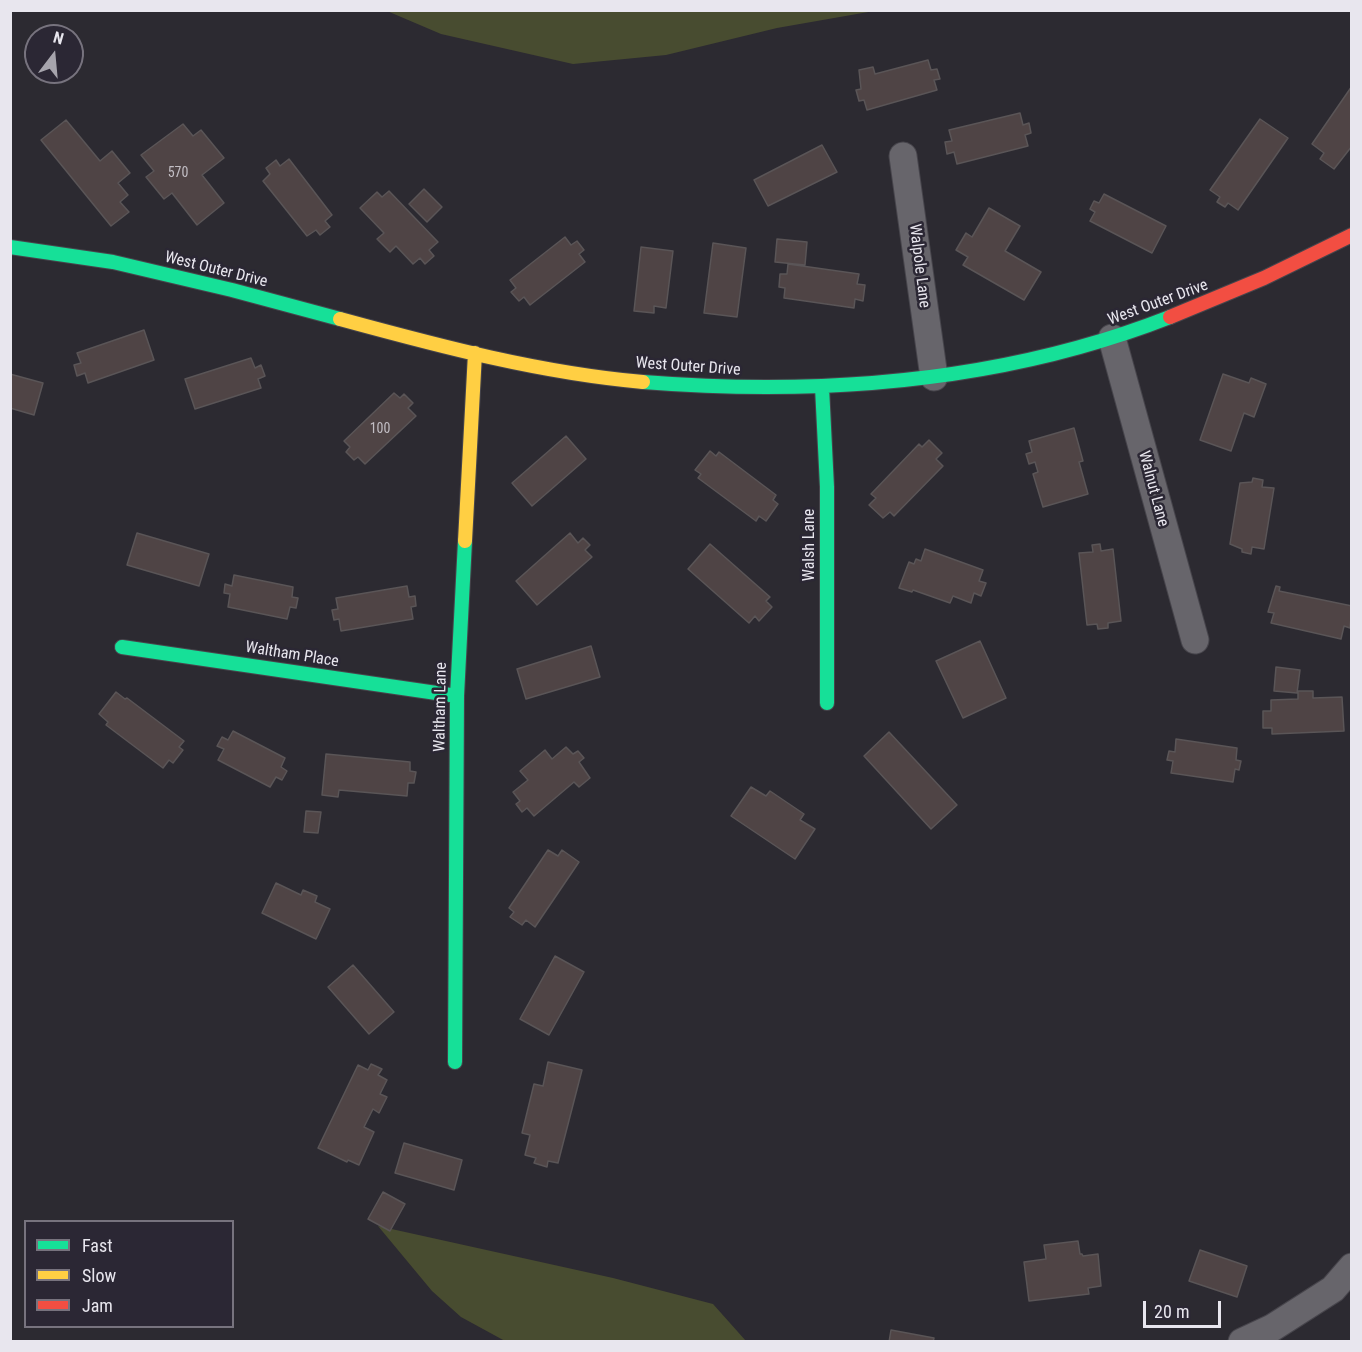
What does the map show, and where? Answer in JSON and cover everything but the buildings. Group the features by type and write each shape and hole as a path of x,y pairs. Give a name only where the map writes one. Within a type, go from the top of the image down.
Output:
{"street":[{"name":"Walpole Lane","path":"903,156 934,377"},
{"name":"West Outer Drive","path":"10,247 125,264 548,370 646,383 736,388 822,387 934,377 1006,364 1112,338 1263,280 1352,235"},
{"name":"Walnut Lane","path":"1112,338 1195,640"},
{"name":"Waltham Lane","path":"455,1062 457,696 475,353"},
{"name":"Walsh Lane","path":"822,387 827,487 827,703"},
{"name":"Waltham Place","path":"122,647 457,696"},
{"path":"1242,1341 1342,1297 1352,1267"}],"green space":[{"path":"387,11 874,11 777,28 666,55 573,64 441,34"},
{"path":"378,1226 613,1278 713,1304 746,1341 505,1341 461,1317 432,1291"}],"traffic: fast":[{"path":"10,247 113,262 232,290 340,319"},
{"path":"643,382 777,387 844,385 911,379 977,370 1043,357 1107,339 1170,317"},
{"path":"822,387 827,487 827,703"},
{"path":"455,1062 457,696 465,541"},
{"path":"122,647 457,696"}],"traffic: slow":[{"path":"340,319 528,365 643,382"},
{"path":"465,541 475,353"}],"traffic: jam":[{"path":"1170,317 1264,278 1352,235"}]}
